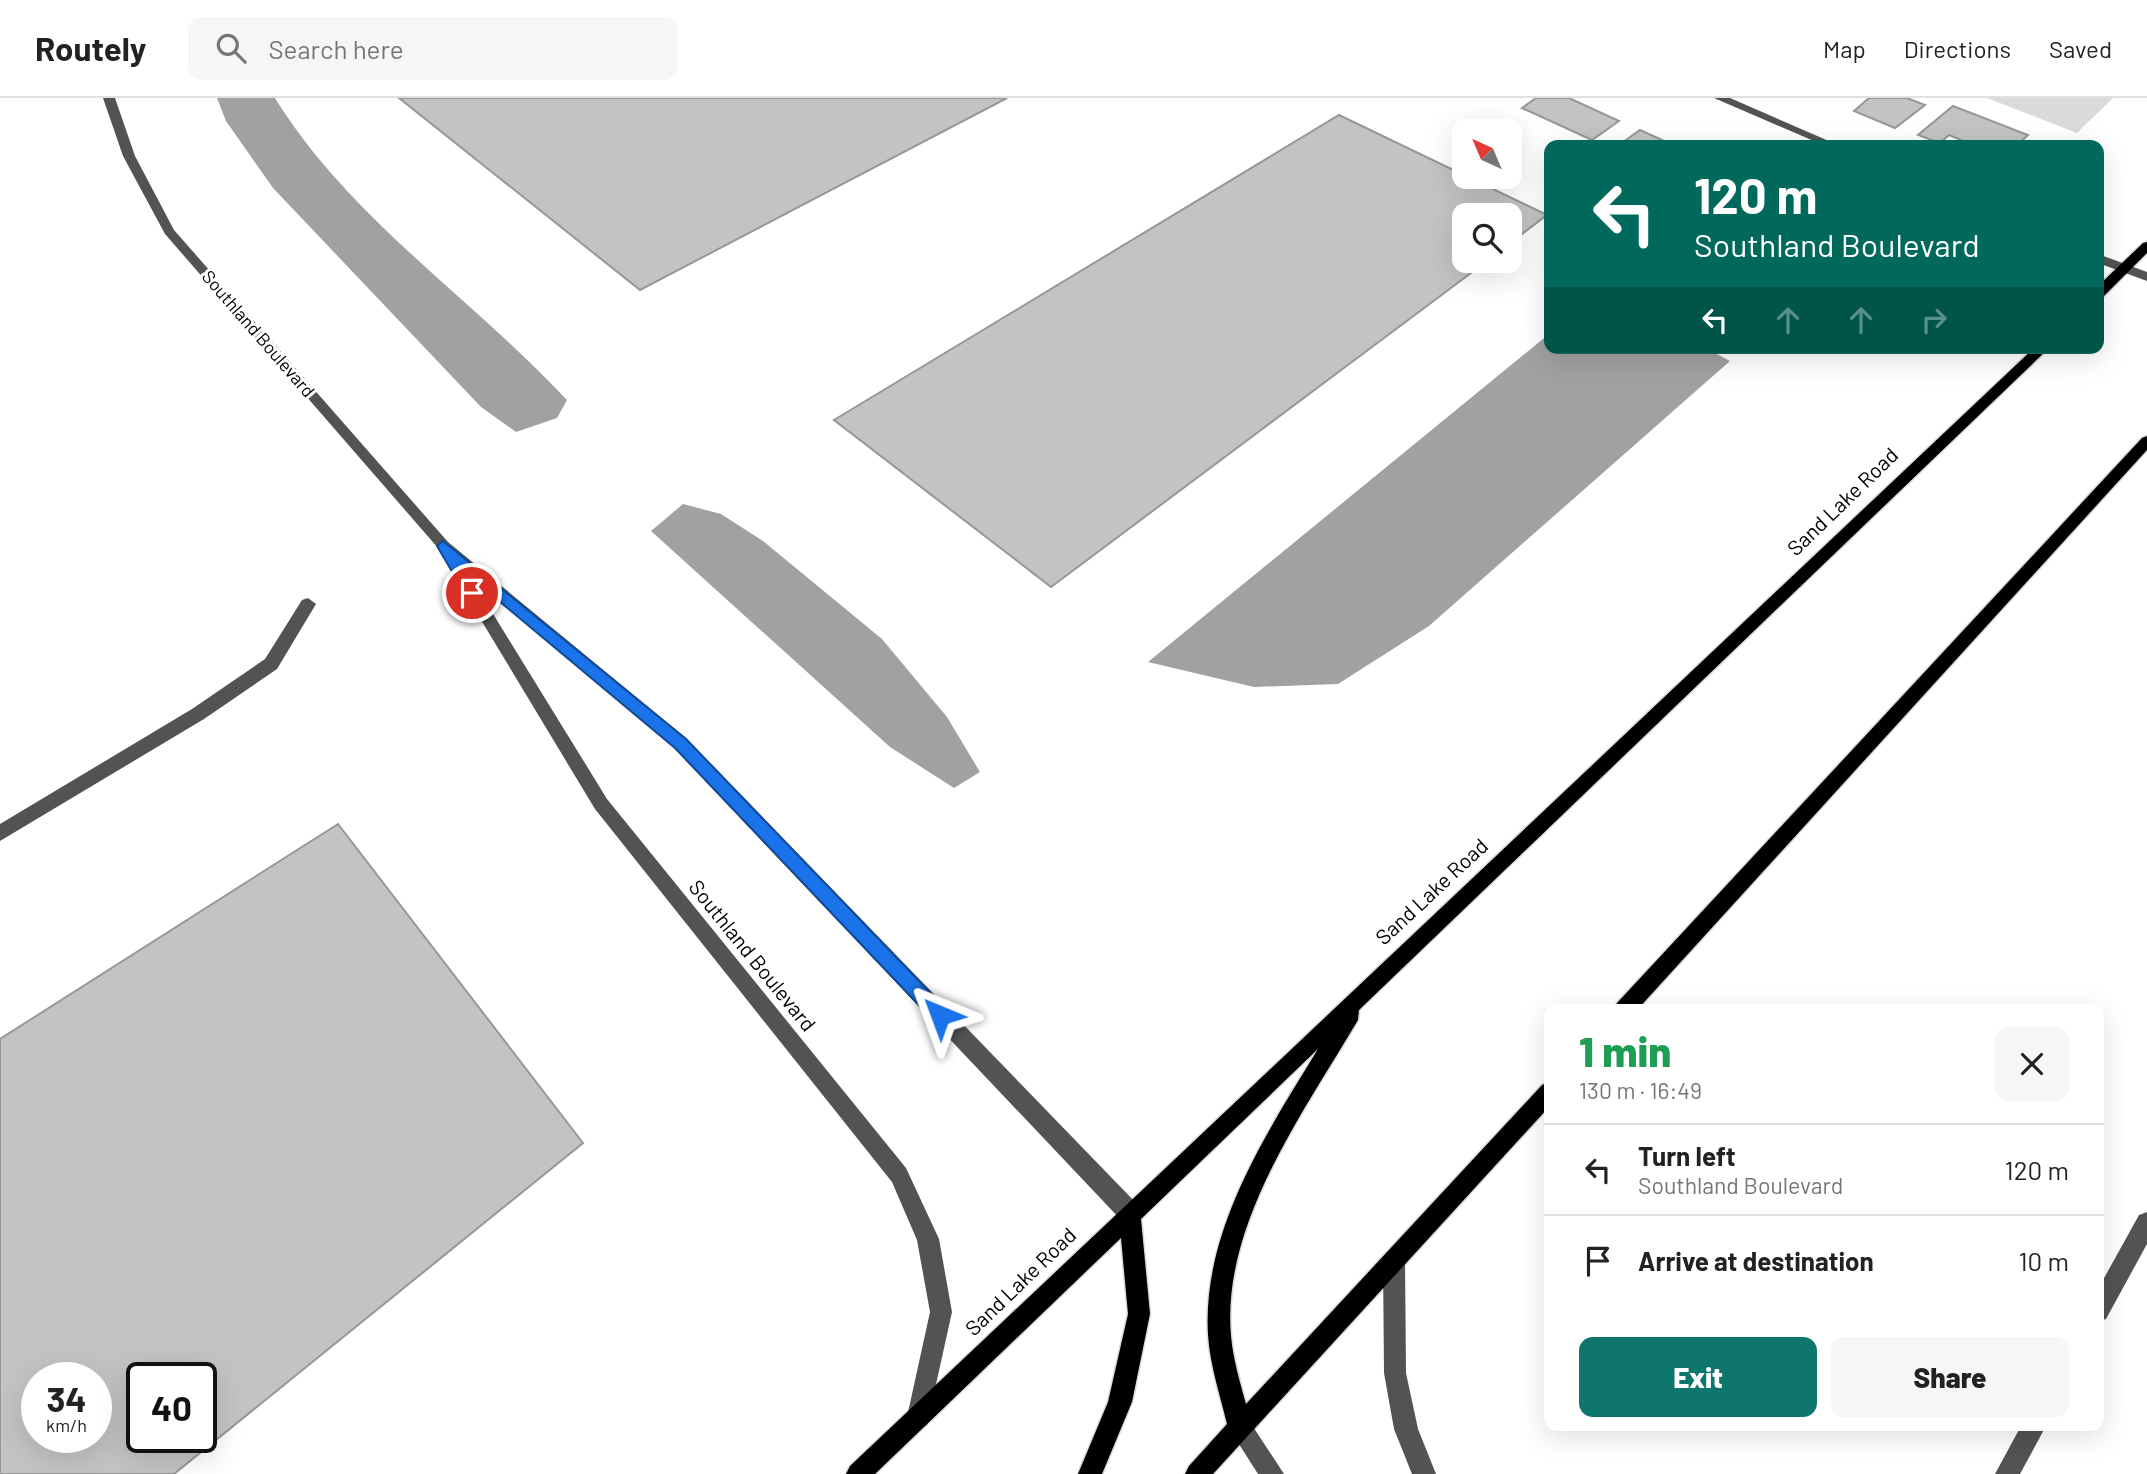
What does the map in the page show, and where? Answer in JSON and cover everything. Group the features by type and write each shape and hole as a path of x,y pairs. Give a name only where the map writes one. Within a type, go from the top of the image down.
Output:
{"main road":[{"path":"2104,288 2147,246"},
{"name":"Sand Lake Road","path":"859,1474 1130,1213 2036,354"},
{"path":"1630,1004 2147,441"},
{"path":"1240,1427 1219,1333 1223,1269 1252,1186 1360,996"},
{"path":"1197,1474 1544,1097"},
{"path":"1090,1474 1120,1402 1139,1314 1130,1213"}],"street":[{"name":"Southland Boulevard","path":"109,98 129,156 169,231 443,546 680,743 1130,1213"},
{"path":"1720,98 1820,140"},
{"path":"2104,261 2147,278"},
{"name":"Southland Boulevard","path":"443,546 601,804 899,1175 928,1239 941,1312 919,1417"},
{"path":"0,834 198,714 271,664 308,604"},
{"path":"2104,1300 2147,1223"},
{"path":"1394,1261 1395,1373 1406,1429 1424,1474"},
{"path":"1240,1427 1272,1474"},
{"path":"2007,1474 2031,1431"}],"shaded area":[{"path":"217,98 275,98 305,141 338,181 413,256 567,400 557,418 516,432 481,407 273,188 226,121"},
{"path":"1987,98 2113,98 2077,133"},
{"path":"1544,338 1544,354 1717,354 1730,361 1429,626 1338,684 1254,687 1148,662"},
{"path":"683,504 721,514 763,541 882,639 947,717 980,772 954,788 890,747 651,531"}],"building":[{"path":"399,98 1007,98 640,290"},
{"path":"1536,98 1569,98 1619,121 1592,140 1522,108"},
{"path":"1869,98 1907,98 1925,105 1895,128 1854,111"},
{"path":"1953,106 2028,135 2022,140 1961,140 1949,135 1943,140 1932,140 1918,135"},
{"path":"1339,115 1452,169 1452,189 1493,189 1544,214 1544,217 1522,234 1522,203 1452,203 1452,273 1471,273 1051,587 834,420"},
{"path":"1640,130 1662,140 1626,140"},
{"path":"338,824 583,1143 217,1439 217,1362 126,1362 126,1453 200,1453 174,1474 0,1474 0,1039"}],"route":[{"path":"472,593 443,546 680,743 940,1015"}]}
